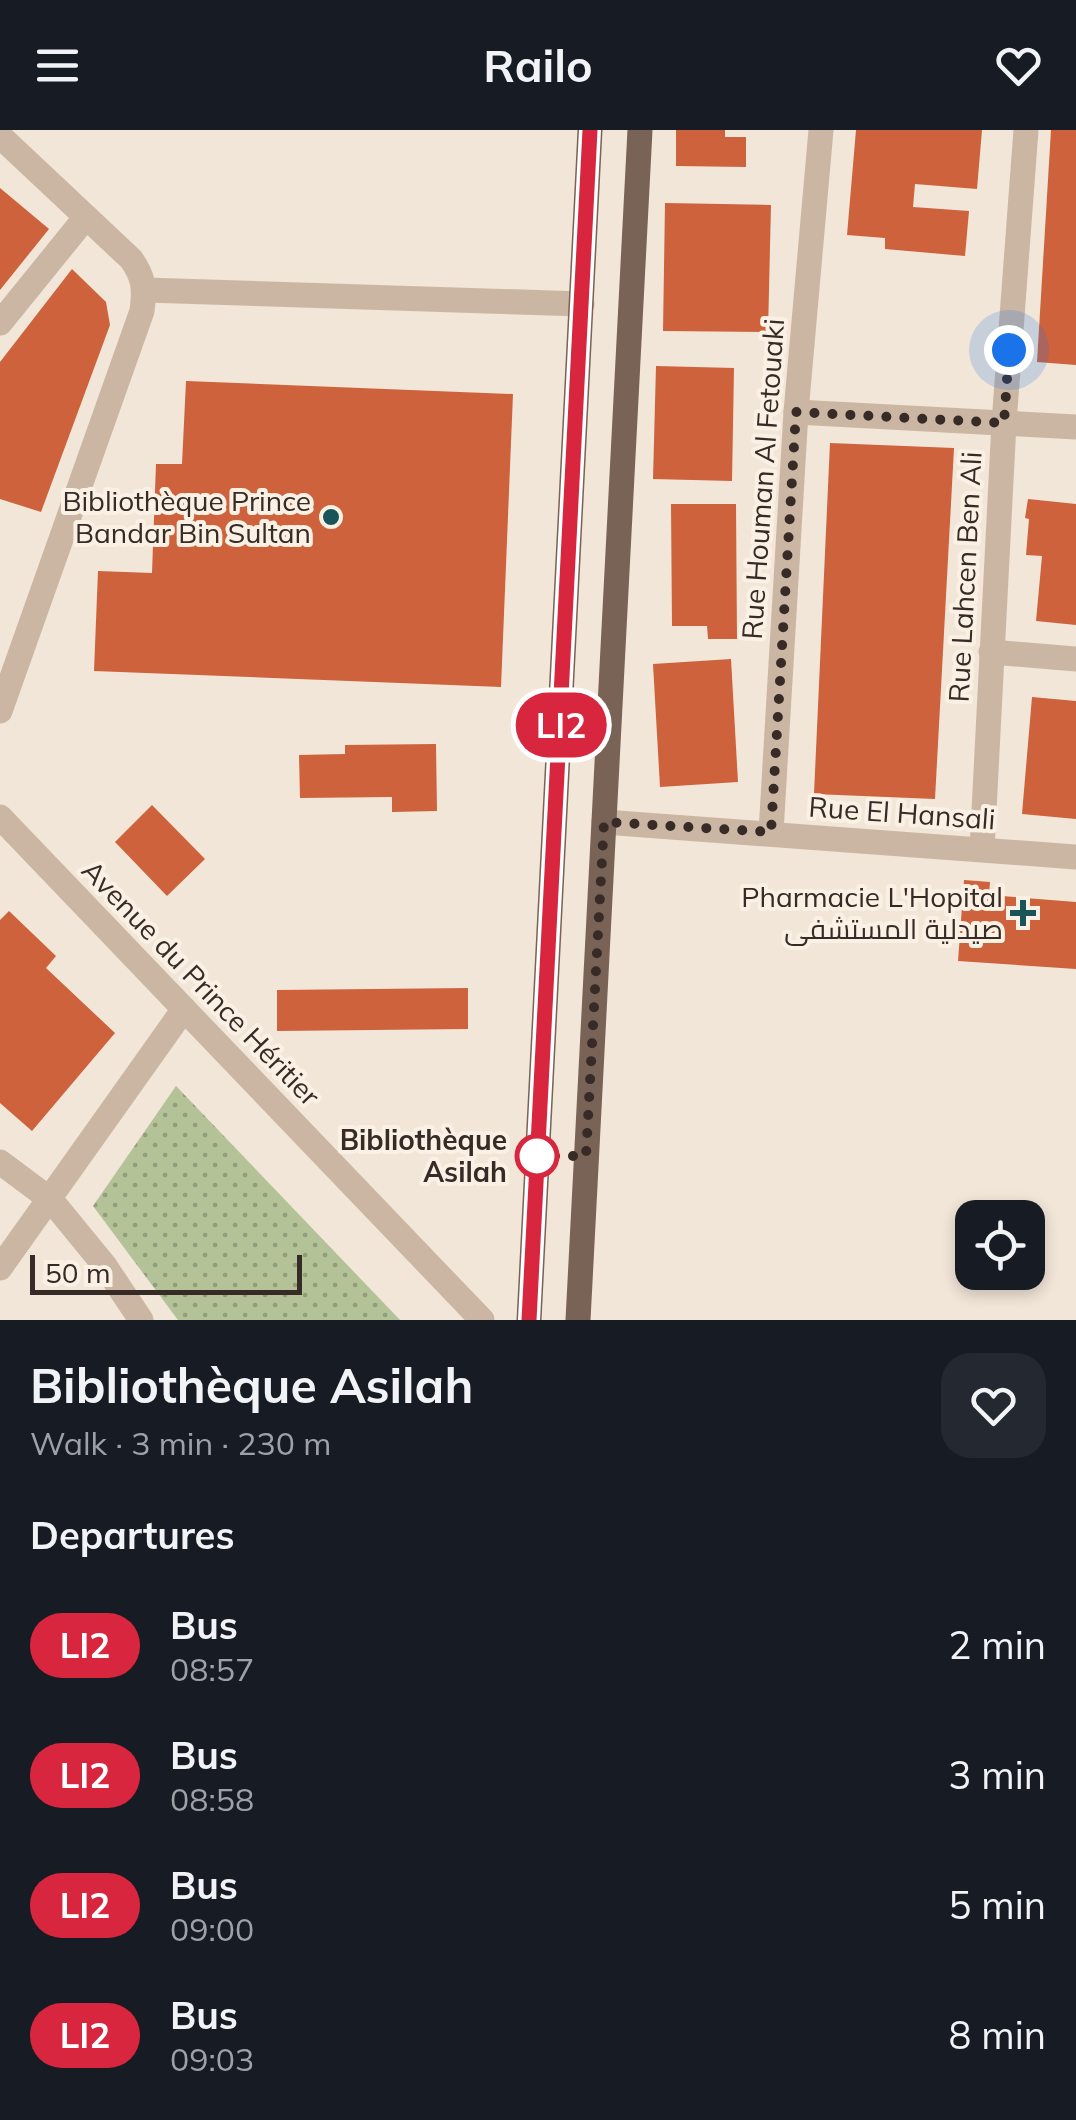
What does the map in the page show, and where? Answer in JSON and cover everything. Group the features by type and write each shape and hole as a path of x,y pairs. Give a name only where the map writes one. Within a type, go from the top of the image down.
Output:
{"main road":[{"path":"528,1320 590,130"},
{"path":"578,1320 640,130"}],"street":[{"name":"Rue Houman Al Fetouaki","path":"771,832 796,412 821,130"},
{"name":"Rue Lahcen Ben Ali","path":"982,849 1004,423 1026,130"},
{"path":"0,136 131,259 142,274 145,290 136,329 0,711"},
{"path":"0,322 86,216"},
{"path":"145,290 582,304"},
{"path":"796,412 1076,428"},
{"path":"991,652 1076,659"},
{"name":"Avenue du Prince Héritier","path":"0,817 482,1320"},
{"name":"Rue El Hansali","path":"604,822 1076,856"},
{"path":"0,1268 184,1009"},
{"path":"0,1162 51,1200 105,1266 141,1320"}],"green space":[{"path":"176,1086 400,1320 178,1320 93,1206"}],"building":[{"path":"676,130 725,130 725,137 746,137 746,167 676,166"},
{"path":"856,130 982,130 977,189 915,184 913,207 969,211 965,256 885,249 885,238 847,235"},
{"path":"1051,130 1076,130 1076,365 1037,362"},
{"path":"0,188 49,229 0,290"},
{"path":"665,203 771,205 768,332 663,331"},
{"path":"72,269 106,302 110,325 41,512 0,499 0,362"},
{"path":"656,366 734,368 732,481 653,479"},
{"name":"Bibliothèque Prince Bandar Bin Sultan","path":"186,381 513,394 501,687 94,671 98,571 152,573 156,464 182,464"},
{"path":"830,443 954,448 935,799 814,794"},
{"path":"1028,499 1076,504 1076,625 1036,621 1042,556 1026,555"},
{"path":"671,504 736,504 737,639 708,639 707,626 672,626"},
{"path":"731,659 738,782 660,787 653,664"},
{"path":"1032,697 1076,701 1076,819 1022,814"},
{"path":"436,744 437,811 392,812 392,797 300,798 299,755 345,754 345,745"},
{"path":"152,805 205,859 167,896 115,842"},
{"path":"964,880 990,882 989,895 1076,902 1076,969 958,961"},
{"path":"9,911 56,956 46,968 115,1033 32,1131 0,1103 0,920"},
{"path":"468,988 468,1029 277,1031 277,990"}],"bus line":[{"name":"LI2","path":"529,1320 590,130"}],"place":[{"name":"Bibliothèque Prince Bandar Bin Sultan","path":"331,517"},
{"name":"Pharmacie L'Hopital صيدلية المستشفى","path":"1023,913"},
{"name":"Bibliothèque Asilah","path":"537,1156"}],"route":[{"path":"537,1156 586,1156 604,822 771,832 796,412 1004,423 1009,350"}]}
